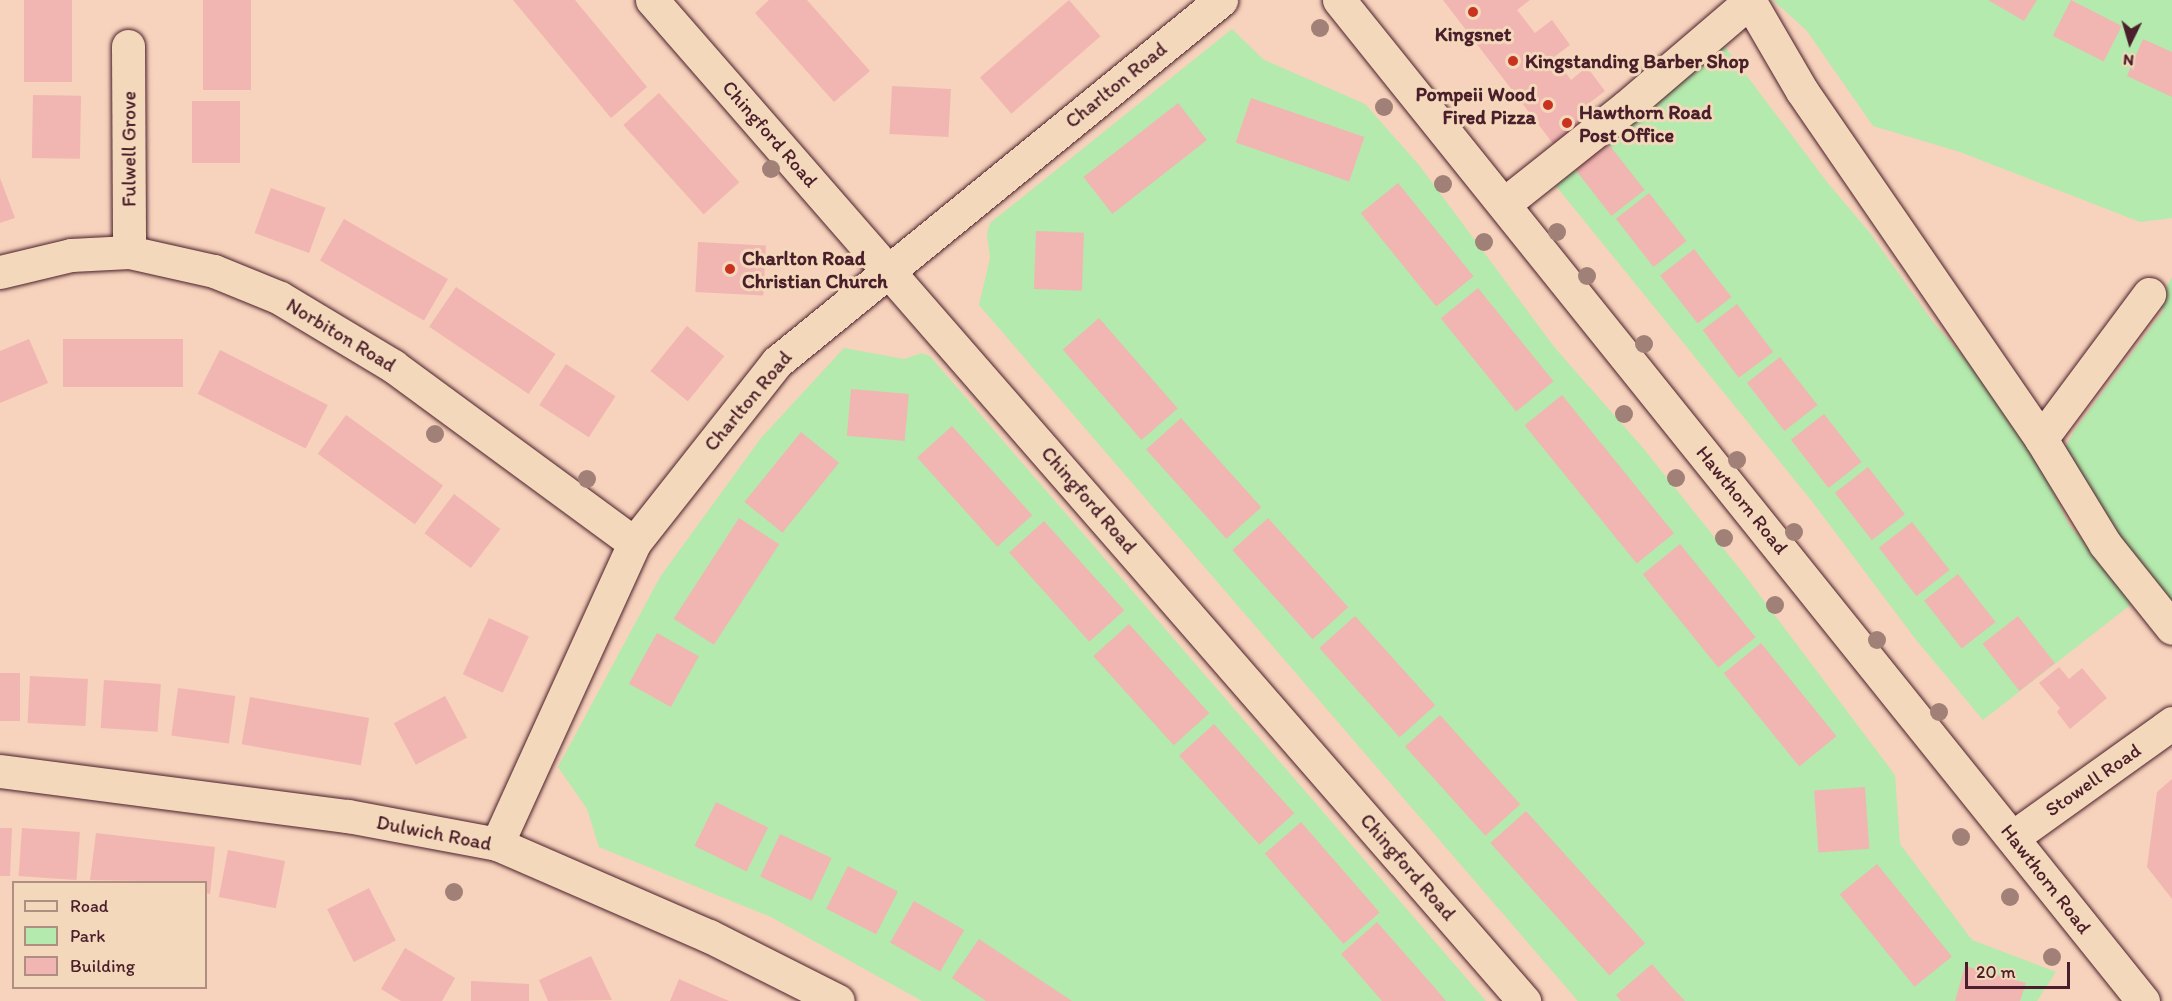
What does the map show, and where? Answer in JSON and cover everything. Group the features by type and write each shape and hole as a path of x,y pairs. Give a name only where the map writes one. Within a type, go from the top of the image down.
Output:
{"street":[{"name":"Chingford Road","path":"652,0 889,269 1524,1001"},
{"name":"Charlton Road","path":"497,844 634,543 777,362 1221,0"},
{"name":"Hawthorn Road","path":"1339,0 2143,1001"},
{"path":"1504,204 1626,107 1749,0 1802,91 2041,440 2105,544 2172,628"},
{"name":"Fulwell Grove","path":"128,46 129,252"},
{"name":"Norbiton Road","path":"0,272 71,255 129,252 214,271 280,298 393,366 634,543"},
{"path":"2041,440 2149,294"},
{"name":"Stowell Road","path":"2013,837 2172,723"},
{"name":"Dulwich Road","path":"0,771 348,816 497,844 709,936 838,1001"}],"green space":[{"path":"1773,0 2172,0 2172,218 2140,222 1960,152 1873,126 1807,31"},
{"path":"1232,29 1264,60 1365,104 1419,165 1555,348 1643,448 1743,573 1895,775 1900,844 1972,940 2056,972 2037,1001 1578,1001 979,305 990,258 987,234 990,223"},
{"path":"1719,39 1827,182 1870,233 1933,322 1997,395 2034,451 2069,525 2138,599 1983,720 1917,641 1811,500 1547,175"},
{"path":"2172,277 2172,611 2058,461 2074,431 2164,310 2157,304"},
{"path":"844,348 904,359 922,353 930,356 1486,1001 922,1001 771,917 599,847 587,809 558,767 660,577 761,438"}],"building":[{"path":"24,0 72,0 72,82 24,82"},
{"path":"203,0 251,0 251,90 203,90"},
{"path":"513,0 575,0 647,87 611,118"},
{"path":"769,0 807,0 870,71 834,102 755,13"},
{"path":"1069,0 1100,36 1011,114 980,77"},
{"path":"1443,0 1530,0 1517,10 1535,33 1552,20 1570,45 1554,57 1571,80 1587,67 1605,91 1588,104 1602,123 1561,154"},
{"path":"1988,0 2037,0 2024,21"},
{"path":"2071,0 2122,26 2104,62 2053,36"},
{"path":"2143,39 2172,52 2172,97 2127,76"},
{"path":"892,86 951,89 948,137 889,134"},
{"path":"659,93 739,182 704,214 623,125"},
{"path":"33,95 81,96 80,159 32,158"},
{"path":"1251,98 1364,137 1349,182 1236,142"},
{"path":"192,101 240,101 240,163 192,163"},
{"path":"1178,103 1207,140 1112,214 1083,177"},
{"path":"1607,142 1645,190 1611,216 1574,168"},
{"path":"0,178 15,218 0,223"},
{"path":"1398,183 1474,276 1436,306 1361,213"},
{"path":"271,188 326,208 309,253 255,233"},
{"path":"1649,193 1687,241 1653,267 1616,219"},
{"path":"344,219 448,279 424,321 320,261"},
{"path":"1036,231 1084,233 1082,291 1034,289"},
{"name":"Charlton Road Christian Church","path":"698,242 766,246 763,295 695,292"},
{"path":"1694,249 1732,297 1698,324 1660,275"},
{"path":"456,287 555,354 529,394 429,327"},
{"path":"1478,288 1554,381 1516,411 1441,318"},
{"path":"1737,304 1773,352 1739,378 1703,330"},
{"path":"1099,318 1178,409 1142,440 1063,349"},
{"path":"687,326 724,356 688,401 650,371"},
{"path":"29,339 48,383 0,403 0,351"},
{"path":"63,339 183,339 183,387 63,387"},
{"path":"220,350 328,405 306,449 198,394"},
{"path":"1780,357 1818,405 1784,431 1747,383"},
{"path":"566,364 615,396 589,437 539,405"},
{"path":"851,389 909,394 905,441 847,436"},
{"path":"1562,395 1674,533 1637,564 1525,425"},
{"path":"1824,414 1862,462 1828,488 1791,440"},
{"path":"346,415 443,486 415,524 318,454"},
{"path":"1181,418 1261,507 1226,539 1146,449"},
{"path":"952,426 1032,515 997,547 917,457"},
{"path":"801,432 839,463 782,533 744,502"},
{"path":"1868,467 1905,514 1872,540 1835,493"},
{"path":"454,494 500,529 471,568 425,533"},
{"path":"739,518 779,544 714,645 674,619"},
{"path":"1268,518 1348,607 1313,639 1232,550"},
{"path":"1044,521 1124,610 1089,642 1009,552"},
{"path":"1912,522 1950,570 1916,596 1879,548"},
{"path":"1680,544 1756,637 1718,667 1643,574"},
{"path":"1958,574 1996,622 1962,649 1924,600"},
{"path":"1355,616 1435,705 1400,737 1319,648"},
{"path":"2018,616 2055,663 2019,691 1983,644"},
{"path":"489,618 529,637 503,693 463,674"},
{"path":"1129,624 1209,713 1174,745 1093,656"},
{"path":"657,633 699,656 671,707 629,684"},
{"path":"1761,643 1837,736 1799,766 1724,673"},
{"path":"2059,667 2069,679 2082,668 2107,698 2070,729 2057,712 2060,708 2039,683"},
{"path":"0,673 20,673 20,721 0,721"},
{"path":"30,676 88,679 85,726 28,723"},
{"path":"104,680 161,684 158,732 101,728"},
{"path":"178,688 235,696 229,744 171,736"},
{"path":"445,696 467,737 416,765 394,723"},
{"path":"250,697 369,718 361,765 242,744"},
{"path":"1440,715 1520,804 1485,836 1405,746"},
{"path":"1214,724 1294,813 1259,845 1179,755"},
{"path":"2172,779 2172,899 2147,867 2157,792"},
{"path":"1865,787 1869,849 1818,852 1814,791"},
{"path":"716,802 768,827 747,871 695,846"},
{"path":"1526,811 1645,943 1609,975 1490,843"},
{"path":"1301,822 1380,913 1344,944 1265,853"},
{"path":"0,828 12,828 10,876 0,876"},
{"path":"22,828 80,832 77,880 19,876"},
{"path":"96,833 215,847 210,894 207,893 207,881 90,880"},
{"path":"780,834 832,858 812,901 760,877"},
{"path":"228,850 285,861 276,908 219,897"},
{"path":"1877,864 1952,956 1915,987 1840,894"},
{"path":"848,866 898,891 876,934 826,909"},
{"path":"369,888 396,941 354,962 327,909"},
{"path":"914,901 964,930 940,972 890,943"},
{"path":"1377,922 1446,1001 1382,1001 1341,954"},
{"path":"979,939 1072,1001 986,1001 952,978"},
{"path":"405,948 455,978 442,1001 401,1001 381,989"},
{"path":"591,956 612,1000 548,1001 539,980"},
{"path":"1652,964 1685,1001 1621,1001 1616,995"},
{"path":"1965,966 2026,983 2020,1001 1955,1001"},
{"path":"679,979 706,991 729,1001 670,1001"},
{"path":"471,981 529,984 529,1001 471,1001"}],"place":[{"name":"Kingsnet","path":"1473,12"},
{"name":"Kingstanding Barber Shop","path":"1513,61"},
{"name":"Pompeii Wood Fired Pizza","path":"1548,105"},
{"name":"Hawthorn Road Post Office","path":"1567,123"},
{"name":"Charlton Road Christian Church","path":"730,269"}]}
